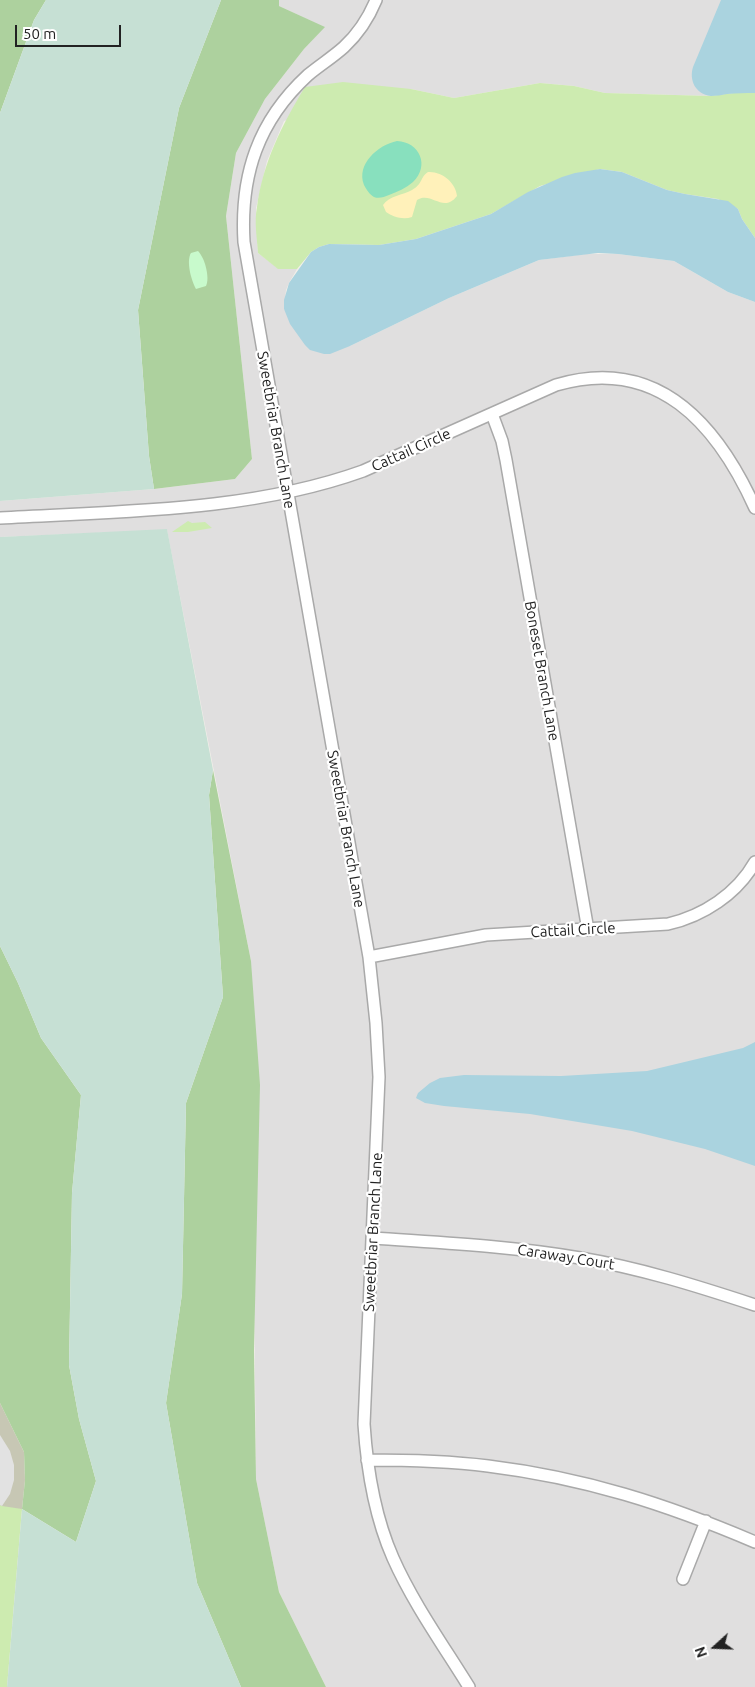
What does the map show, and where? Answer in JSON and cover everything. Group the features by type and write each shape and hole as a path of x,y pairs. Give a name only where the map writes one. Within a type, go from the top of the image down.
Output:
{"street":[{"name":"Sweetbriar Branch Lane","path":"376,0 359,31 344,47 309,74 293,90 271,118 258,145 245,189 242,216 244,242 369,957 376,1022 379,1076 364,1424 367,1460 373,1496 381,1526 393,1558 409,1590 469,1687"},
{"name":"Cattail Circle","path":"0,518 191,506 287,492 334,482 364,471 556,385 573,380 608,377 643,384 673,399 693,415 730,461 755,508"},
{"name":"Boneset Branch Lane","path":"492,414 502,441 506,460 588,930"},
{"name":"Cattail Circle","path":"369,957 486,935 668,924 685,920 705,911 727,896 755,862"},
{"name":"Caraway Court","path":"372,1238 513,1248 580,1258 642,1271 695,1285 755,1305"},
{"path":"367,1460 487,1465 531,1472 619,1492 662,1505 755,1542"},
{"path":"682,1579 706,1521"}],"shaded area":[{"path":"46,0 221,0 179,108 138,310 149,456 154,489 0,501 0,113 34,20"},
{"path":"279,0 755,0 755,93 741,92 710,96 605,93 574,86 540,83 454,98 411,89 284,121 267,161 256,208 258,253 278,268 297,269 286,290 284,309 350,346 449,298 539,260 585,254 618,254 674,261 728,292 755,302 755,1687 326,1687 279,1592 256,1479 251,961 167,530 0,537 0,501 154,489 235,479 252,459 226,216 236,153 265,99 304,49 324,27 279,6"},
{"path":"167,529 213,770 209,795 223,997 186,1103 182,1294 166,1403 197,1583 241,1687 7,1687 22,1509 76,1542 96,1481 79,1419 69,1365 72,1193 81,1095 41,1038 0,946 0,537"},
{"path":"0,1403 24,1452 25,1480 22,1509 0,1553"},
{"path":"0,1435 10,1451 14,1465 14,1480 10,1494 2,1506 0,1505"}],"green space":[{"path":"0,0 46,0 34,20 0,113"},
{"path":"221,0 279,0 279,6 325,27 304,49 265,99 236,153 226,216 252,459 235,479 154,489 149,456 138,310 179,108"},
{"path":"343,82 411,89 454,98 540,83 574,86 605,93 710,96 741,92 755,93 755,238 742,219 738,209 718,199 667,190 622,172 600,169 540,186 491,214 416,239 379,245 329,244 311,252 297,269 278,269 258,253 256,236 257,207 269,159 281,130 305,87"},
{"path":"397,141 405,142 417,150 420,156 421,169 413,182 404,188 383,197 374,197 364,185 363,170 370,157 376,151"},
{"path":"198,251 205,263 207,282 206,286 196,289 191,276 189,261 191,253"},
{"path":"188,521 192,523 205,522 212,528 188,532 172,532"},
{"path":"213,770 251,961 260,1085 254,1350 256,1479 279,1592 326,1687 241,1687 197,1583 166,1403 182,1294 186,1103 223,997 209,795"},
{"path":"0,946 41,1038 81,1095 72,1193 69,1365 79,1419 96,1481 76,1542 22,1509 25,1480 24,1452 0,1403"},
{"path":"0,1505 22,1509 7,1687 0,1687"}],"sand":[{"path":"428,172 438,173 451,182 457,196 447,203 428,198 417,200 412,217 409,218 398,218 386,212 383,205 386,202 416,188"}],"water":[{"path":"721,0 755,0 755,93 711,96 705,95 694,86 692,77 693,67"},
{"path":"600,169 622,172 667,190 728,201 738,209 742,219 755,238 755,302 728,292 674,261 598,253 539,260 449,298 330,354 310,350 290,324 284,309 284,300 289,283 311,252 319,247 329,244 379,245 416,239 491,214 528,192 562,177"},
{"path":"755,1042 755,1166 705,1149 632,1131 530,1114 444,1106 425,1103 416,1098 418,1093 430,1083 440,1078 464,1075 561,1076 647,1071 743,1048"}]}
